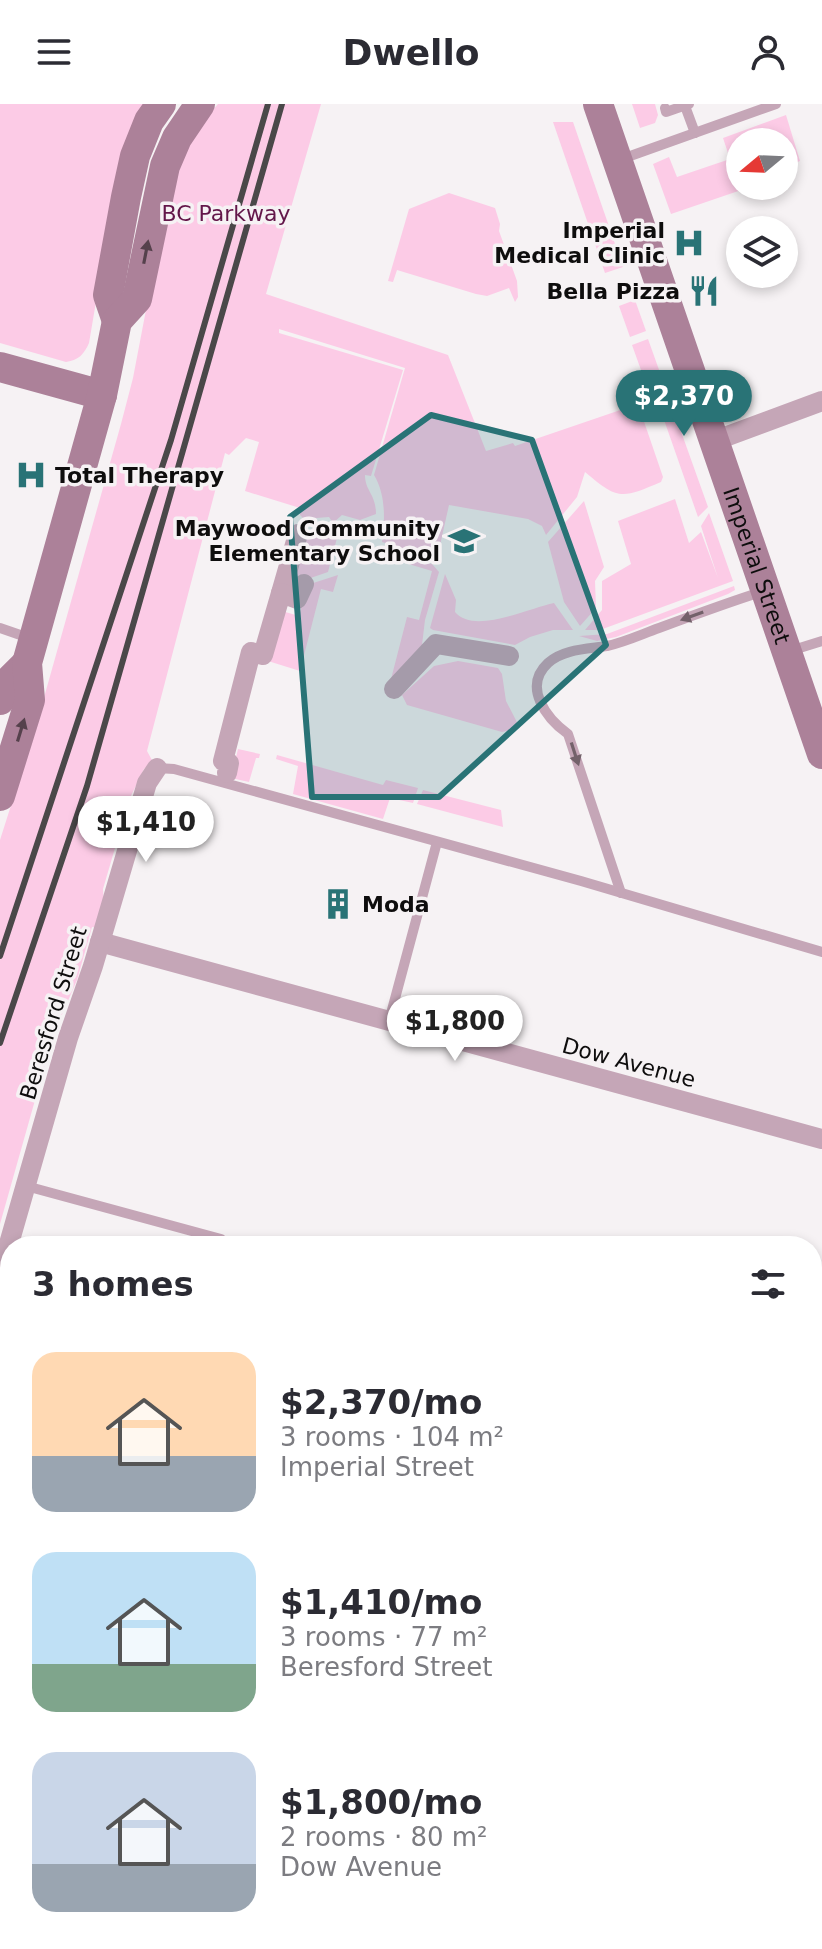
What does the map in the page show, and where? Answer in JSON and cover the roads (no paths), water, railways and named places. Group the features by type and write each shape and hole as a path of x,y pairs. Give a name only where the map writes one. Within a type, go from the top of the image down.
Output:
{"street":[{"path":"0,796 30,700 31,652 102,395 117,321 108,295 135,156 149,121 161,104"},
{"path":"117,321 137,299 165,166 177,138 200,104"},
{"name":"Imperial Street","path":"598,104 822,754"},
{"path":"0,367 102,395"},
{"path":"714,441 822,401"},
{"path":"227,773 229,763 223,761 232,746 251,652 263,655 298,534"},
{"path":"281,593 297,599 304,584"},
{"path":"394,689 436,644 509,656"},
{"path":"0,700 6,684 31,652"},
{"name":"Beresford Street","path":"11,1236 68,1038 147,783 157,768"},
{"name":"Dow Avenue","path":"100,942 822,1139"}],"lane":[{"path":"617,161 776,104"},
{"path":"665,108 666,112 683,105 695,133"},
{"path":"621,893 568,734 555,725 541,707 539,679 546,664 561,654 615,644 766,590"},
{"path":"0,628 31,652"},
{"path":"787,652 822,641"},
{"path":"157,768 174,769 822,952"},
{"path":"389,1021 437,842"},
{"path":"26,1186 210,1236"}],"railway":[{"path":"0,956 171,440 268,104"},
{"path":"0,1043 87,786 282,104"}],"place":[{"name":"Imperial Medical Clinic","path":"689,243"},
{"name":"Bella Pizza","path":"704,291"},
{"name":"Total Therapy","path":"31,475"},
{"name":"Maywood Community Elementary School","path":"464,541"},
{"name":"Moda","path":"338,904"}],"park label":[{"name":"BC Parkway","path":"226,213"}]}
